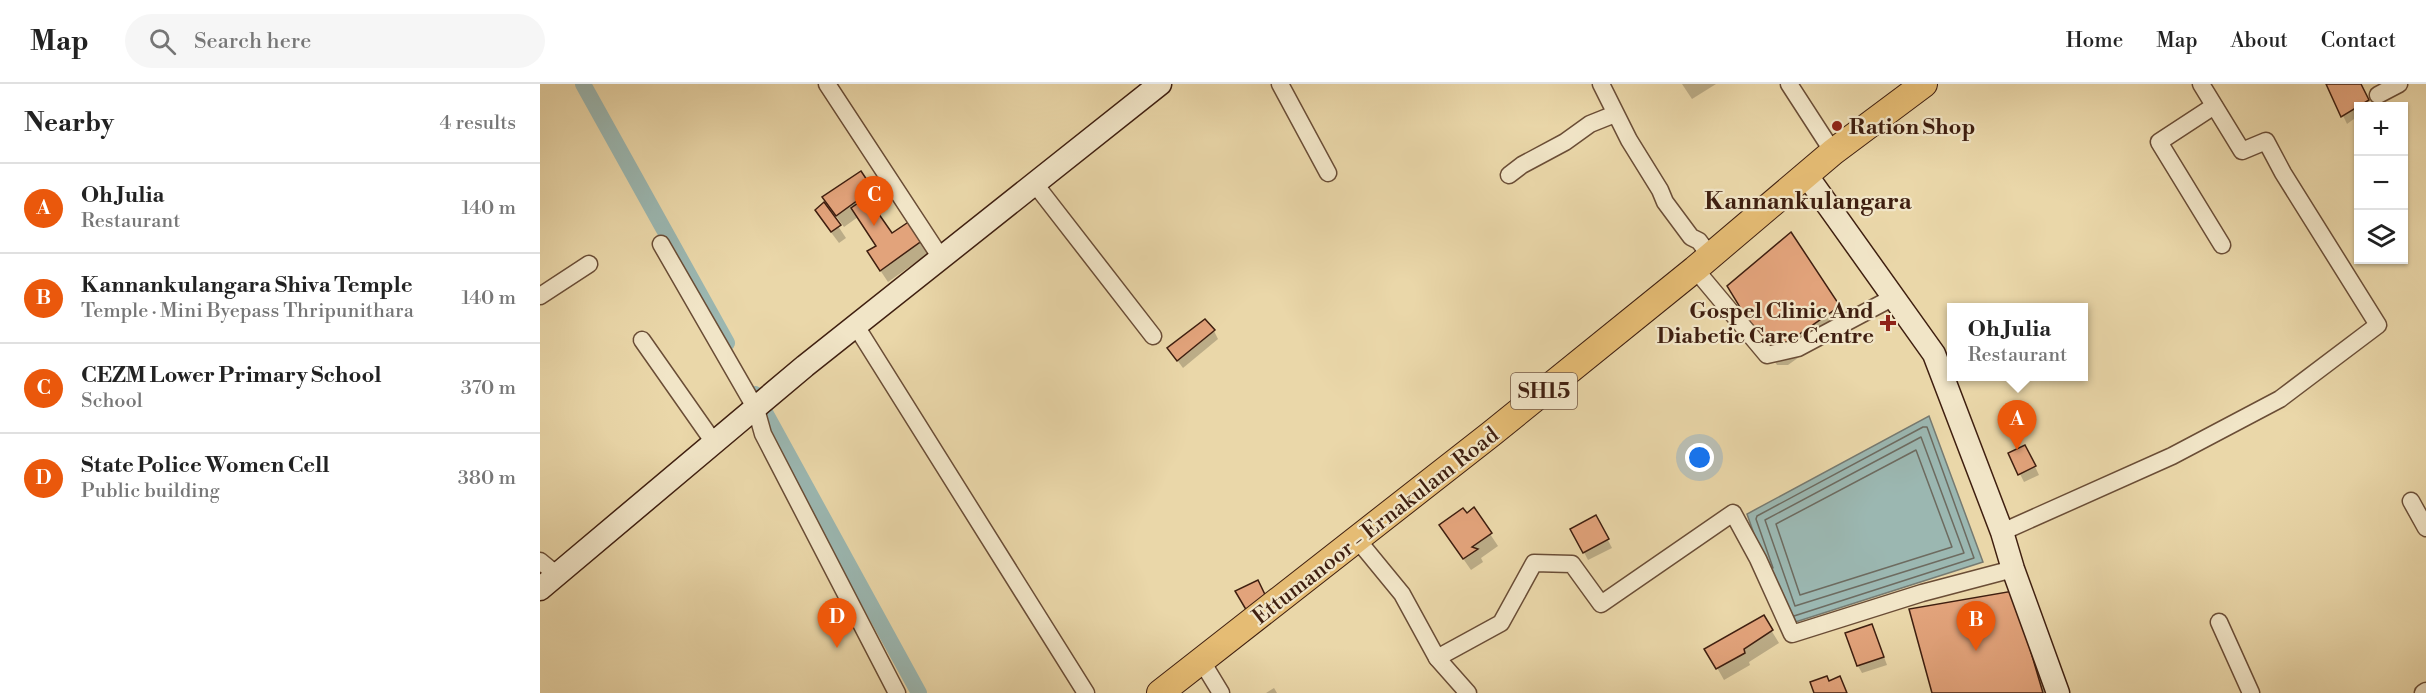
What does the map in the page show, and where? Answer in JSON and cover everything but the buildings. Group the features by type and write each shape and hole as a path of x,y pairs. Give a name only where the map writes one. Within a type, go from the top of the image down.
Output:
{"main road":[{"path":"540,589 549,568 715,444 805,366 1160,84"},
{"name":"Ettumanoor - Ernakulam Road","path":"1160,693 1491,434 1703,263 1833,152 1924,84"},
{"path":"1806,176 1934,354 2002,532 2058,693"}],"street":[{"path":"827,84 941,258"},
{"path":"1280,84 1328,173"},
{"path":"1601,84 1615,114 1665,202 1691,237 1699,241 1703,263 1767,355 1798,348 1892,298"},
{"path":"1789,84 1833,152"},
{"path":"2002,532 2172,456 2280,399 2378,325 2283,173 2266,141 2241,151 2201,84"},
{"path":"2378,95 2399,84"},
{"path":"2214,105 2159,142 2222,245"},
{"path":"1509,175 1522,165 1565,142 1590,124 1615,114"},
{"path":"1035,184 1153,336"},
{"path":"661,244 756,409 763,434 897,693"},
{"path":"540,296 589,264"},
{"path":"856,326 1086,693"},
{"path":"642,340 715,444"},
{"path":"2411,501 2426,528"},
{"path":"1437,658 1502,623 1534,563 1572,564 1601,604 1733,513 1758,559 1792,634 1922,593 2013,568"},
{"path":"1356,538 1402,594 1437,658 1468,693"},
{"path":"2219,622 2251,693"},
{"path":"1201,660 1221,693"}],"water":[{"path":"1929,416 1983,562 1786,625 1747,514"}],"waterway":[{"path":"583,84 727,343"},
{"path":"755,394 919,693"}],"place":[{"name":"Ration Shop","path":"1837,126"},
{"name":"CEZM Lower Primary School","path":"874,226"},
{"name":"Gospel Clinic And Diabetic Care Centre","path":"1888,323"},
{"name":"Oh Julia","path":"2017,450"},
{"name":"State Police Women Cell","path":"837,648"},
{"name":"Kannankulangara Shiva Temple","path":"1976,651"}],"district":[{"name":"Kannankulangara","path":"1808,201"}]}
